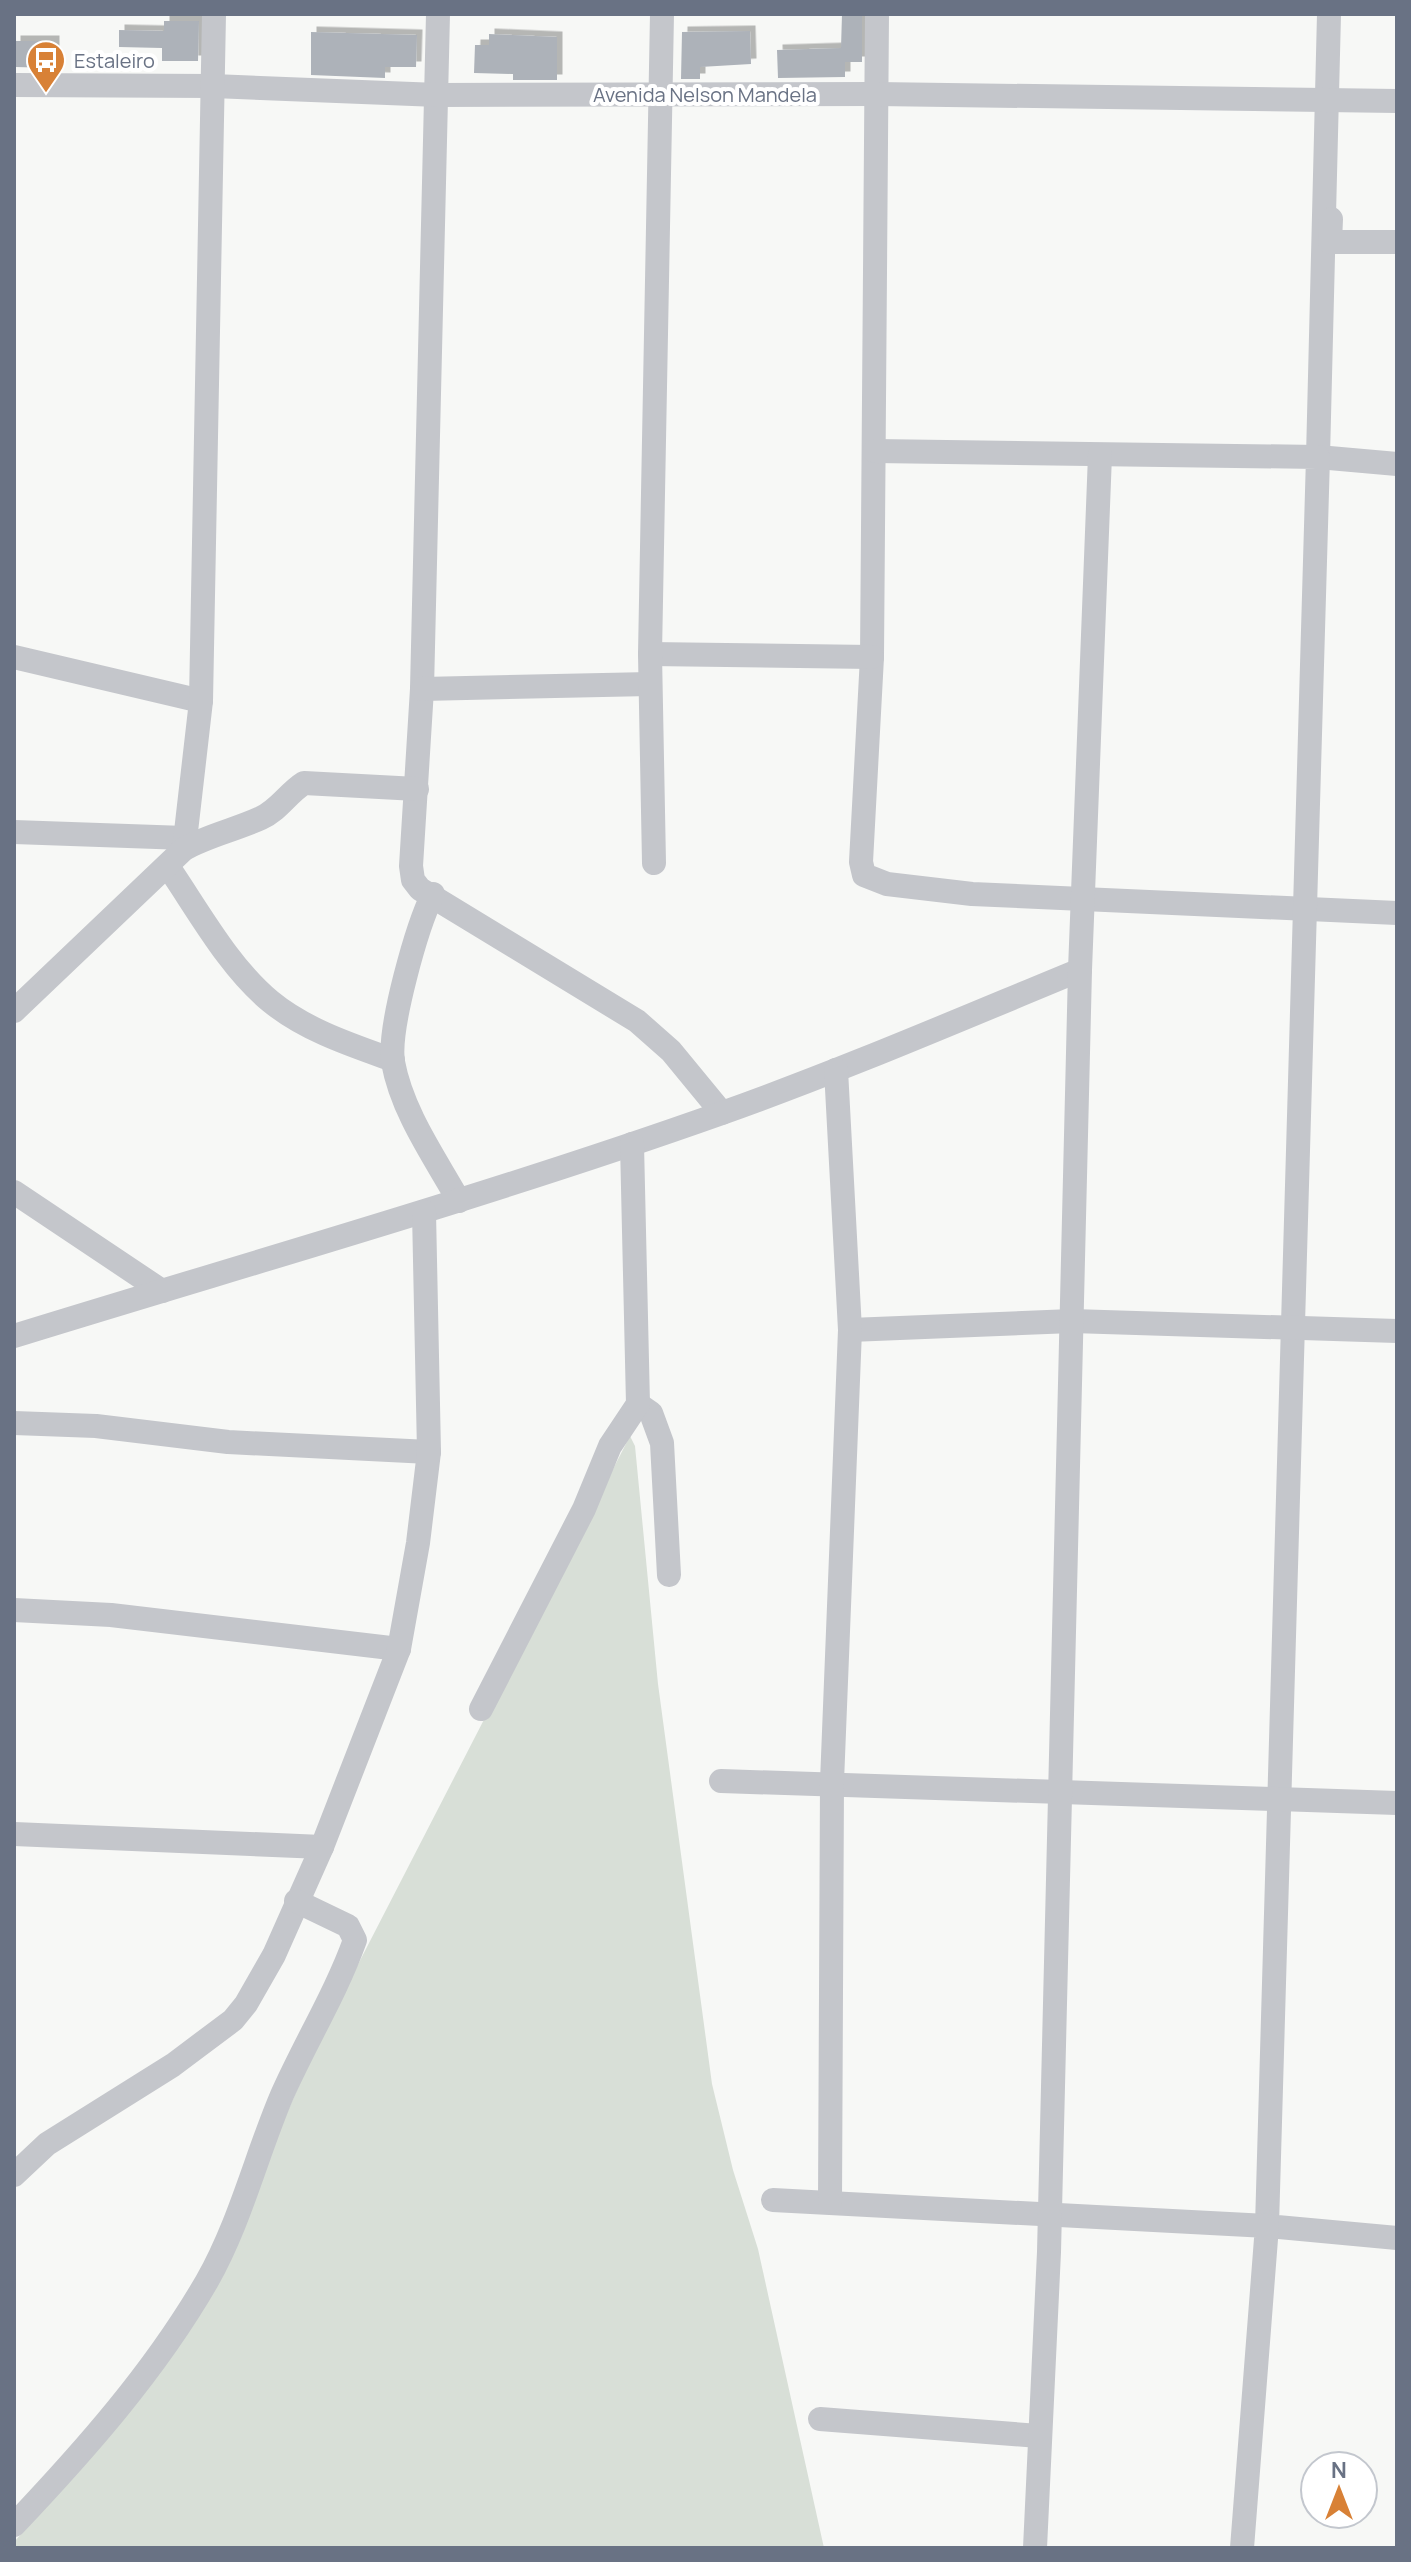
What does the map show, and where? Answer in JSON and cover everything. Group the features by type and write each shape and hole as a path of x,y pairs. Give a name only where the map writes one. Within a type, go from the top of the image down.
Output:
{"street":[{"path":"214,14 201,701 180,852 215,936 270,1001 334,1039 393,1060"},
{"path":"438,14 422,689 411,866 413,880 637,1021 671,1051 722,1113"},
{"path":"654,863 650,654 662,14"},
{"path":"877,14 872,657 861,862 864,875 887,884 972,894 1397,913"},
{"path":"1329,14 1330,242 1397,242"},
{"name":"Avenida Nelson Mandela","path":"14,85 213,86 438,95 877,94 1397,101"},
{"path":"1242,2548 1267,2226 1308,908 1329,100"},
{"path":"1397,231 1369,231 1369,251 1397,251"},
{"path":"875,451 1318,457 1397,464"},
{"path":"1035,2548 1049,2216 1080,970 1100,455"},
{"path":"650,654 872,657"},
{"path":"14,657 201,701"},
{"path":"422,689 650,684"},
{"path":"14,1011 180,852 278,809 304,783 417,789"},
{"path":"14,832 180,852"},
{"path":"433,894 420,921 398,1020 393,1060 408,1108 459,1201"},
{"path":"14,1336 424,1212 632,1144 836,1070 1080,970"},
{"path":"830,2202 832,1782 850,1330 836,1070"},
{"path":"481,1709 584,1509 610,1446 638,1404 632,1144"},
{"path":"14,1192 162,1291"},
{"path":"14,2175 47,2144 173,2065 233,2020 246,2004 274,1955 322,1847 399,1649 429,1452 424,1212"},
{"path":"850,1330 1072,1321 1397,1331"},
{"path":"638,1404 651,1413 662,1443 669,1575"},
{"path":"14,1423 96,1426 228,1442 429,1452"},
{"path":"14,1610 111,1615 399,1649"},
{"path":"721,1781 832,1782 1397,1803"},
{"path":"14,1834 322,1847"},
{"path":"14,2525 92,2438 171,2337 208,2279 228,2235 277,2108 355,1940 348,1926 296,1901"},
{"path":"773,2200 1267,2226 1397,2238"},
{"path":"820,2419 1039,2436"}],"shaded area":[{"path":"630,1436 635,1446 658,1684 712,2084 733,2170 758,2249 824,2548 14,2548 14,2542 107,2439 274,2143 316,2046"}],"building":[{"path":"842,14 862,14 862,62 845,62 845,77 778,78 777,50 841,48"},
{"path":"164,21 199,21 198,61 162,61 162,48 119,47 119,30 164,31"},
{"path":"750,31 751,64 700,67 700,79 681,79 682,32"},
{"path":"311,32 417,35 416,67 385,67 385,78 311,75"},
{"path":"489,34 557,37 557,80 513,80 513,74 474,73 475,45 489,45"},
{"path":"15,41 54,41 54,68 15,67"}],"place":[{"name":"Estaleiro","path":"46,94"}]}
